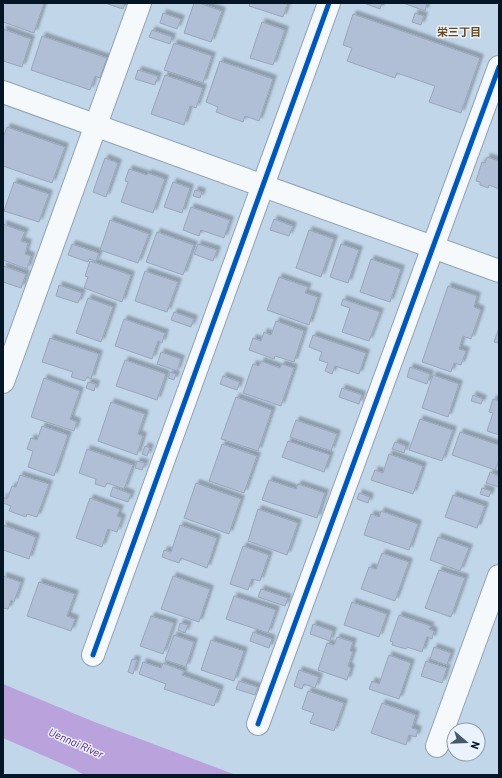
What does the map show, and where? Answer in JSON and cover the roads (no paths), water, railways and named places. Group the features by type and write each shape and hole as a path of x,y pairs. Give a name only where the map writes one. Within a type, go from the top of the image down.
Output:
{"street":[{"path":"3,382 140,3"},
{"path":"93,655 329,3"},
{"path":"258,724 499,67"},
{"path":"3,92 499,271"},
{"path":"437,746 499,576"}],"water":[{"name":"Uennai River","path":"3,684 92,721 236,775 84,775 74,769 3,738"}],"district":[{"name":"栄三丁目","path":"459,32"}]}
